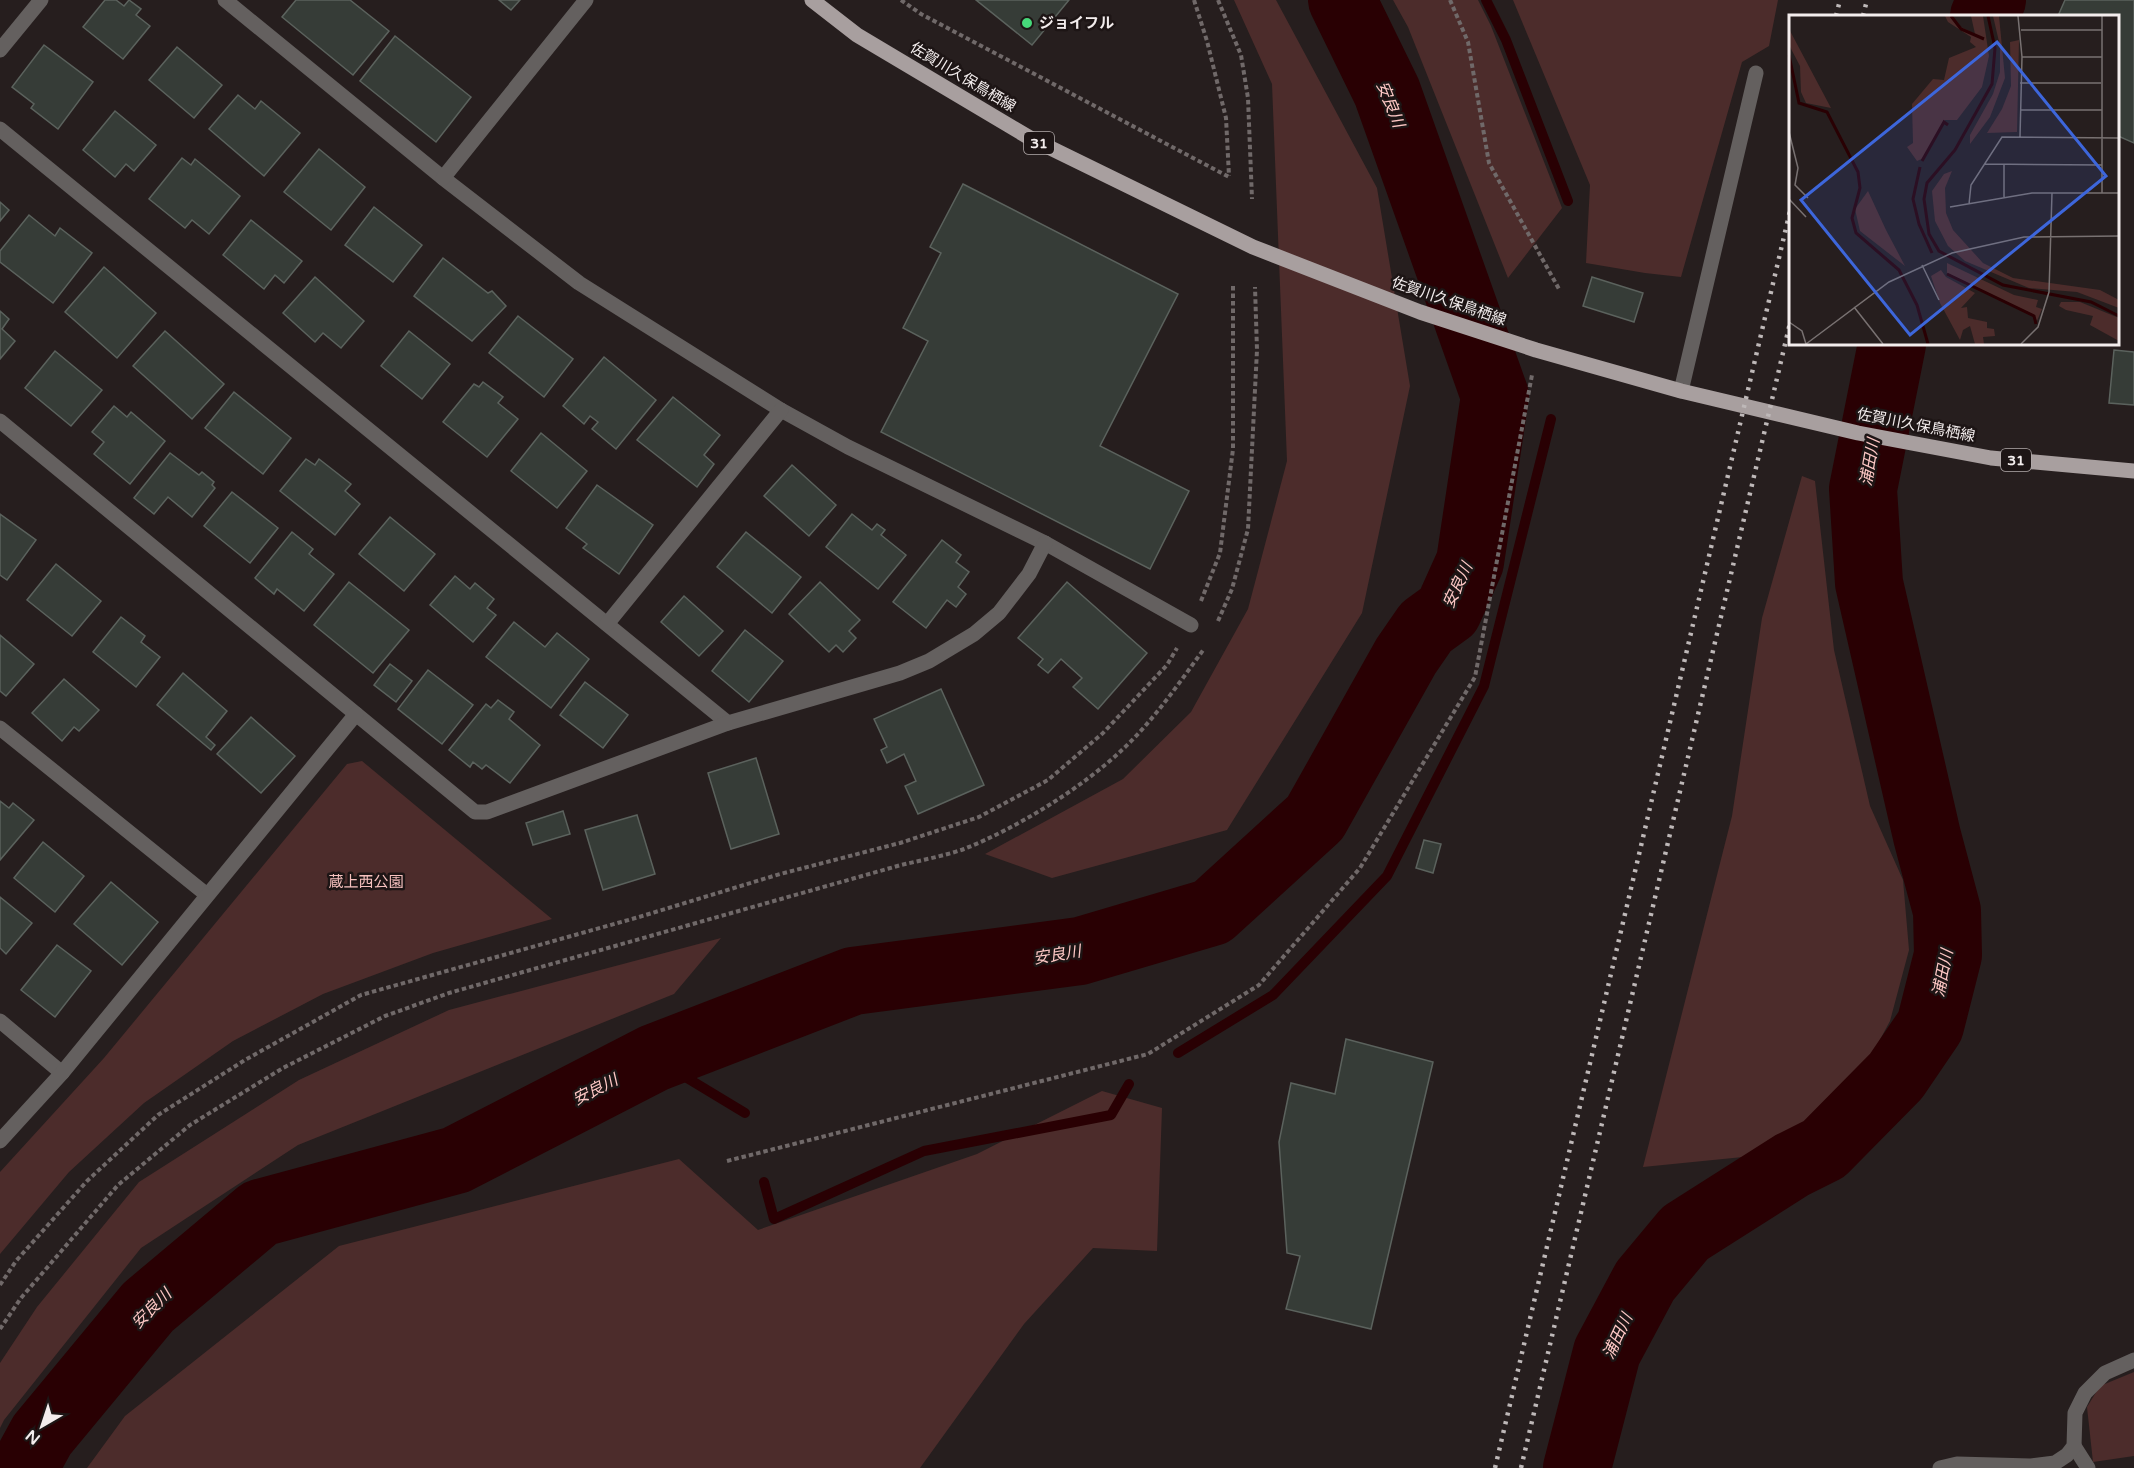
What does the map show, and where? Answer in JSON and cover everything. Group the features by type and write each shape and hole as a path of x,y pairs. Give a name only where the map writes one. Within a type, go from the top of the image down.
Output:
{"main road":[{"name":"佐賀川久保鳥栖線","path":"812,0 857,35 1030,138 1253,247 1420,312 1536,350 1682,391 1858,433 1991,458 2134,471"}],"street":[{"path":"0,50 40,0"},
{"path":"225,0 443,178 579,283 781,410 848,447 1045,543 1191,625"},
{"path":"443,178 586,0"},
{"path":"1682,391 1756,73"},
{"path":"0,129 728,723"},
{"path":"607,624 781,410"},
{"path":"0,421 475,812 487,813 728,723 900,673 928,661 974,634 999,613 1029,574 1045,543"},
{"path":"0,1141 62,1073 356,714"},
{"path":"0,728 207,895"},
{"path":"0,1022 62,1073"},
{"path":"2088,1468 2074,1446 2075,1413 2085,1393 2105,1373 2134,1360"},
{"path":"1940,1468 1957,1464 2031,1466 2055,1462 2067,1455 2074,1446"}],"path":[{"path":"902,0 921,14 1229,177 1226,118 1207,41 1194,0"},
{"path":"1218,0 1241,56 1248,98 1252,199"},
{"path":"1450,0 1468,42 1489,163 1559,289"},
{"path":"0,1285 16,1261 87,1181 159,1115 245,1060 361,995 639,917 780,874 900,843 979,817 1048,780 1102,733 1167,665 1191,625 1220,552 1233,449 1233,286"},
{"path":"1214,629 1232,589 1248,529 1257,350 1255,287"},
{"path":"727,1161 1148,1054 1259,985 1360,868 1475,677 1536,350"},
{"path":"0,1329 21,1298 118,1185 190,1125 283,1068 385,1016 449,993 963,849 1008,828 1074,790 1124,749 1160,708 1209,639"}],"green space":[{"path":"1234,0 1276,0 1377,188 1410,386 1362,613 1227,830 1052,878 985,854 1123,779 1191,712 1248,609 1287,461 1272,84"},
{"path":"1393,0 1478,0 1491,26 1562,208 1508,278 1408,27"},
{"path":"1513,0 1778,0 1769,46 1742,62 1681,277 1586,263 1590,185"},
{"path":"1802,476 1815,481 1834,650 1870,806 1903,880 1909,950 1890,1021 1862,1073 1826,1119 1753,1156 1643,1167 1732,816 1762,618"},
{"name":"蔵上西公園","path":"362,761 552,919 433,953 323,994 233,1041 144,1103 69,1172 0,1254 0,1172 104,1058 347,764"},
{"path":"721,938 674,994 298,1145 141,1248 0,1428 0,1363 37,1307 139,1182 299,1080 449,1010"},
{"path":"1102,1091 1162,1108 1157,1251 1093,1248 1024,1324 920,1468 87,1468 125,1416 339,1246 679,1159 758,1230 977,1154"},
{"path":"2134,1372 2134,1456 2093,1462 2087,1407 2100,1386"}],"building":[{"path":"105,0 116,0 124,6 129,0 141,9 136,15 150,26 123,59 83,27"},
{"path":"296,0 350,0 389,31 353,75 282,17"},
{"path":"499,0 520,0 511,10"},
{"name":"ジョイフル","path":"976,0 1069,0 1032,45"},
{"path":"2065,0 2134,0 2134,143 2119,136 2119,15 2058,15"},
{"path":"395,36 471,97 436,142 360,81"},
{"path":"44,45 93,82 58,129 31,108 34,104 12,87"},
{"path":"177,47 222,85 194,118 149,80"},
{"path":"238,95 255,109 261,101 300,133 264,176 209,129"},
{"path":"115,111 156,145 134,171 126,164 115,177 83,150"},
{"path":"319,149 365,187 331,230 284,192"},
{"path":"182,158 191,165 195,159 240,196 209,234 192,220 185,228 149,199"},
{"path":"963,184 1178,294 1100,446 1189,491 1150,569 881,432 928,341 903,328 941,253 930,247"},
{"path":"0,202 9,210 0,221"},
{"path":"374,207 422,245 393,282 345,245"},
{"path":"29,215 55,236 60,228 92,253 53,303 0,262 0,251"},
{"path":"251,220 302,261 284,283 275,275 264,289 223,255"},
{"path":"443,258 488,293 492,291 506,306 472,341 414,296"},
{"path":"104,267 156,313 117,358 65,312"},
{"path":"315,277 364,321 341,348 323,333 315,342 283,313"},
{"path":"1592,277 1643,293 1634,322 1583,306"},
{"path":"0,311 9,319 2,329 15,341 0,359"},
{"path":"518,316 573,359 544,397 489,353"},
{"path":"165,331 224,384 192,419 133,366"},
{"path":"409,331 450,364 422,399 381,366"},
{"path":"2114,350 2134,352 2134,405 2109,403"},
{"path":"55,351 102,390 71,426 25,388"},
{"path":"604,357 656,400 616,449 592,429 598,422 590,416 584,424 563,406"},
{"path":"483,382 503,397 498,403 518,419 487,457 443,422 474,384 479,387"},
{"path":"234,392 291,438 263,474 205,428"},
{"path":"673,397 720,435 704,455 714,464 697,487 637,440"},
{"path":"114,406 127,417 131,412 165,441 130,484 94,454 104,442 92,432"},
{"path":"541,433 587,471 557,508 511,471"},
{"path":"170,453 199,475 202,472 214,482 212,485 215,488 192,517 168,497 154,514 134,498"},
{"path":"306,459 315,465 319,459 351,484 345,491 360,504 335,535 280,491"},
{"path":"792,465 836,505 809,536 764,496"},
{"path":"597,485 653,525 619,574 583,548 587,544 566,528"},
{"path":"232,492 278,528 250,563 204,526"},
{"path":"0,514 36,540 7,580 0,575"},
{"path":"852,514 872,530 877,524 885,530 881,535 906,555 878,589 826,547"},
{"path":"390,517 435,554 404,591 359,554"},
{"path":"292,532 313,549 309,554 334,574 304,611 277,589 274,594 255,578"},
{"path":"746,532 801,577 772,613 717,567"},
{"path":"942,540 961,555 956,562 969,572 958,587 966,594 956,607 947,600 926,628 893,602"},
{"path":"56,564 101,601 72,636 27,600"},
{"path":"455,576 470,589 475,583 494,599 487,608 496,615 473,642 430,605"},
{"path":"349,582 409,630 373,673 314,625"},
{"path":"820,582 860,620 849,631 856,638 843,652 836,645 829,652 789,614"},
{"path":"1067,582 1147,653 1098,709 1073,687 1082,678 1061,659 1048,673 1038,665 1043,659 1018,638"},
{"path":"684,596 723,631 699,656 661,622"},
{"path":"121,617 145,636 141,642 160,657 136,687 93,652"},
{"path":"514,622 545,647 557,633 589,659 551,708 486,657"},
{"path":"745,630 783,661 749,702 712,671"},
{"path":"0,635 34,664 6,696 0,691"},
{"path":"390,664 412,681 396,702 374,685"},
{"path":"428,670 473,705 442,744 398,709"},
{"path":"183,673 227,711 206,737 215,745 211,750 157,705"},
{"path":"64,679 99,710 79,731 74,727 62,741 32,713"},
{"path":"585,682 628,715 603,748 560,715"},
{"path":"941,689 984,785 918,814 905,786 916,781 904,754 887,763 881,750 887,747 874,719"},
{"path":"498,700 514,712 509,719 540,745 510,783 486,765 482,769 473,762 470,767 449,750 486,704 491,708"},
{"path":"251,717 295,756 261,793 217,754"},
{"path":"756,758 779,834 731,849 708,773"},
{"path":"0,801 9,808 13,803 34,820 0,860"},
{"path":"563,811 570,834 533,845 526,823"},
{"path":"637,815 655,874 603,890 585,830"},
{"path":"1424,840 1441,844 1433,873 1416,868"},
{"path":"43,842 84,876 55,912 14,878"},
{"path":"111,882 158,922 122,965 74,924"},
{"path":"0,897 32,923 6,954 0,948"},
{"path":"57,945 91,971 55,1017 21,990"},
{"path":"1346,1039 1433,1062 1371,1329 1286,1309 1300,1256 1287,1253 1279,1142 1291,1083 1335,1094"}],"waterway":[{"name":"安良川","path":"24,1468 42,1435 148,1307 260,1213 456,1160 654,1058 853,981 1080,951 1212,912 1315,818 1406,656 1426,627 1448,611 1470,562 1495,396 1387,92 1342,0"},
{"path":"1486,0 1506,40 1568,201"},
{"name":"浦田川","path":"1984,15 1992,0"},
{"name":"浦田川","path":"1577,1468 1607,1352 1645,1281 1685,1233 1792,1165 1824,1149 1896,1076 1930,1026 1948,955 1947,911 1927,836 1869,583 1863,489 1892,345"},
{"path":"1178,1053 1273,995 1387,876 1484,686 1551,419"},
{"path":"654,1058 745,1113"},
{"path":"764,1182 774,1219 924,1151 1111,1115 1129,1084"}],"railway":[{"path":"1836,15 1840,0"},
{"path":"1863,15 1867,0"},
{"path":"1495,1468 1789,215"},
{"path":"1521,1468 1789,327"}],"place":[{"name":"ジョイフル","path":"1027,23"}]}
